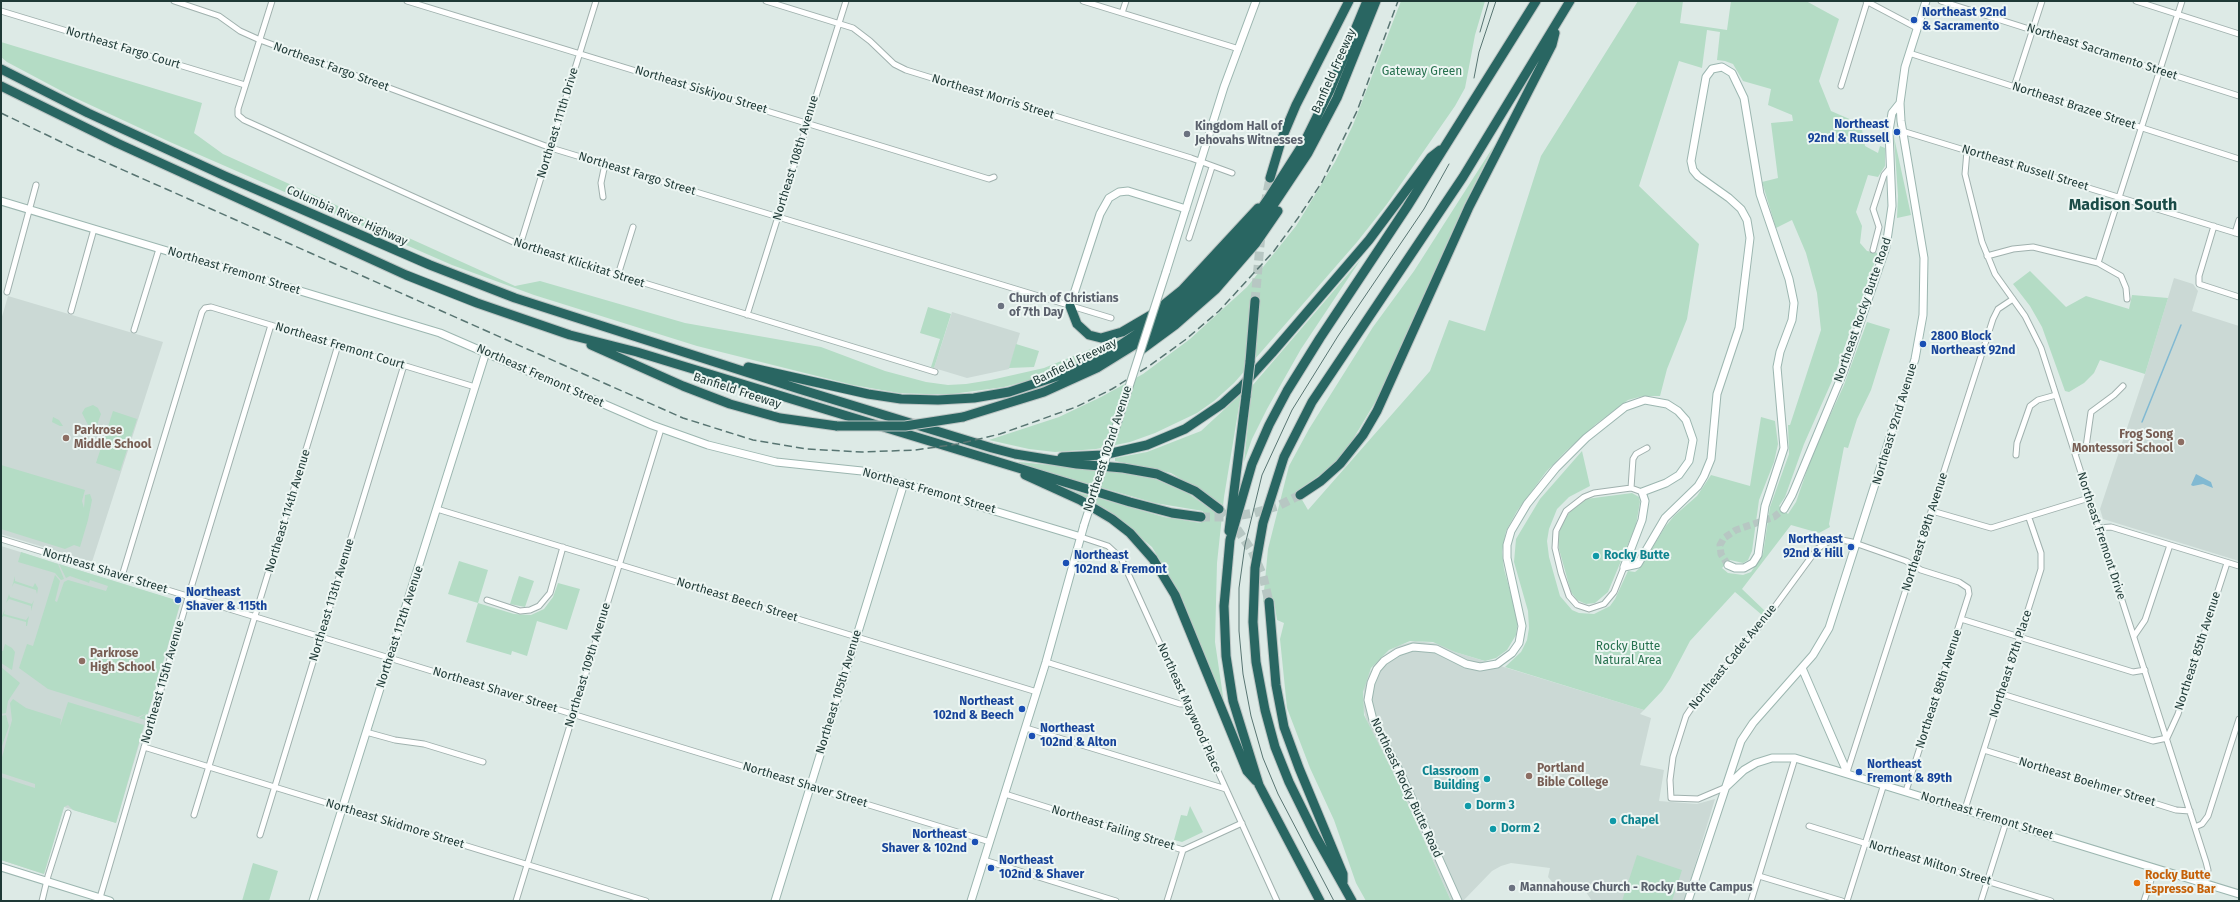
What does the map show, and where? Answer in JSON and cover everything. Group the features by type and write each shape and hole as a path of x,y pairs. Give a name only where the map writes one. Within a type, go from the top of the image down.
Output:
{"highway":[{"path":"1270,178 1282,138 1296,105 1349,1"},
{"name":"Banfield Freeway","path":"696,355 868,394 900,399 938,400 974,398 1032,386 1073,371 1107,354 1162,317 1220,262 1245,232 1270,196 1305,140 1330,90 1367,1"},
{"name":"Banfield Freeway","path":"570,335 633,364 730,404 780,418 837,426 905,426 963,416 1044,392 1097,368 1147,337 1202,292 1232,261 1267,216 1308,153 1337,98 1376,1"},
{"path":"1230,540 1252,464 1287,391 1320,338 1408,207 1444,146 1536,1"},
{"path":"1352,901 1312,829 1287,776 1270,729 1261,694 1254,644 1253,604 1255,568 1263,523 1284,456 1312,402 1463,177 1570,1"},
{"path":"1300,495 1321,481 1340,464 1359,441 1377,411 1475,194 1552,46 1559,20"},
{"path":"1,64 70,104"},
{"name":"Columbia River Highway","path":"1,69 70,104 225,176 430,265 550,310 696,355"},
{"path":"1,86 87,129 406,274 477,303 570,335 637,352 1144,506 1201,517"},
{"path":"1033,457 1092,457 1136,448 1178,432 1222,404 1242,386 1272,353 1369,240 1431,157 1444,146"},
{"path":"1141,350 1175,325 1216,289 1264,232 1305,168 1308,153"},
{"path":"1070,306 1077,324 1089,335 1108,337 1128,329 1151,315 1182,290 1210,261 1247,218 1270,196"},
{"path":"1255,301 1250,362 1229,525 1230,540 1224,606 1226,656 1236,713 1259,785 1320,901"},
{"path":"696,355 799,389 985,446 1033,457 1157,474 1191,489 1219,509"},
{"path":"1002,464 1102,512 1130,533 1153,558 1175,595 1247,770 1259,785"},
{"path":"1269,602 1276,685 1282,719 1299,768 1343,874 1343,886"}],"street":[{"name":"Northeast Fargo Street","path":"174,1 219,16 240,31 260,40 551,148 1111,318"},
{"path":"245,85 272,1"},
{"name":"Northeast Siskiyou Street","path":"407,1 807,122 989,179 994,177"},
{"name":"Northeast 111th Drive","path":"520,245 596,1"},
{"name":"Northeast Morris Street","path":"766,1 839,23 857,31 894,64 906,70 1232,173"},
{"name":"Northeast 108th Avenue","path":"747,315 846,1"},
{"path":"1083,1 1239,49"},
{"path":"1122,13 1126,1"},
{"name":"Northeast 102nd Avenue","path":"971,901 1037,692 1084,525 1201,162 1256,1"},
{"path":"1840,86 1867,1 1917,28"},
{"name":"Northeast 92nd Avenue","path":"1688,901 1724,788 1744,734 1816,651 1829,628 1911,372 1921,326 1924,283 1922,244 1902,131 1900,103 1904,74 1909,54 1926,1"},
{"name":"Northeast Sacramento Street","path":"1942,1 2239,96"},
{"path":"2014,87 2042,1"},
{"path":"2136,1 2239,34"},
{"path":"2098,263 2182,1"},
{"name":"Northeast Fargo Court","path":"1,11 245,85"},
{"name":"Northeast Brazee Street","path":"1909,54 2239,159"},
{"path":"1624,567 1638,564 1665,518 1698,486 1707,471 1712,451 1717,394 1734,344 1740,318 1749,243 1747,220 1734,202 1695,173 1690,162 1706,77 1712,69 1722,67 1732,73 1744,98 1759,190 1789,279 1794,303 1792,320 1780,352 1777,367 1784,448 1765,506 1758,555 1753,563 1744,568 1735,568 1728,565"},
{"name":"Northeast Klickitat Street","path":"245,85 238,109 238,115 250,123 520,245 935,372"},
{"name":"Northeast Rocky Butte Road","path":"1784,509 1792,495 1839,382 1886,247 1891,215 1891,121 1892,113 1900,103"},
{"name":"Northeast Russell Street","path":"1902,131 2237,233"},
{"name":"Northeast Fremont Drive","path":"1968,151 1965,174 1987,256 2000,282 2025,316 2038,340 2207,866 2204,884"},
{"path":"603,197 601,182 605,164"},
{"path":"1190,238 1212,167"},
{"path":"1873,250 1879,227 1873,209 1884,175 1890,168"},
{"path":"7,292 36,185"},
{"path":"1070,306 1100,214 1107,201 1115,194 1133,192 1186,209"},
{"name":"Northeast Fremont Street","path":"1,201 428,329 486,352 661,429 702,444 745,456 789,464 862,470 1081,537"},
{"path":"2237,233 2239,220"},
{"path":"2214,226 2199,276 2199,284 2239,298"},
{"path":"618,275 633,227"},
{"path":"71,311 94,229"},
{"path":"1987,256 2013,249 2033,247 2054,250 2098,263 2121,276 2126,288 2127,299"},
{"path":"134,330 159,248"},
{"name":"Northeast 89th Avenue","path":"1847,772 1993,319 1998,309 2013,298"},
{"name":"Northeast Fremont Court","path":"122,576 202,312 205,308 211,307 476,387"},
{"name":"Northeast 115th Avenue","path":"99,899 188,596 272,325"},
{"name":"Northeast 114th Avenue","path":"194,815 256,617 338,345"},
{"name":"Northeast 112th Avenue","path":"313,901 486,352"},
{"name":"Northeast 113th Avenue","path":"260,835 404,366"},
{"path":"2075,453 2086,446 2091,412 2114,396 2123,386"},
{"path":"2016,455 2017,443 2030,406 2038,400 2056,395"},
{"name":"Northeast Rocky Butte Road","path":"1458,901 1401,774 1373,720 1368,700 1373,678 1380,665 1389,657 1413,647 1436,649 1476,667 1494,665 1509,656 1519,643 1522,626 1506,558 1508,541 1516,523 1546,479 1592,433 1630,404 1645,400 1658,401 1675,408 1684,417 1692,433 1693,449 1687,465 1679,475 1666,483 1642,492"},
{"name":"Northeast 109th Avenue","path":"516,901 661,429"},
{"path":"1631,488 1633,459 1636,454 1647,448"},
{"name":"Northeast 105th Avenue","path":"775,901 904,483"},
{"path":"1631,488 1642,492 1644,498 1644,508 1639,530 1624,567 1607,602 1597,608 1582,607 1572,601 1567,592 1556,554 1555,537 1563,516 1578,500 1594,493 1631,488"},
{"path":"1932,511 1987,528 1996,528 2089,498"},
{"name":"Northeast Beech Street","path":"437,509 1037,692"},
{"name":"Northeast 87th Place","path":"1965,809 2041,569 2040,553 2029,518"},
{"path":"2098,528 2111,527 2239,566"},
{"name":"Northeast Maywood Place","path":"1081,537 1108,546 1121,558 1277,901"},
{"name":"Northeast Shaver Street","path":"1,539 990,842"},
{"name":"Northeast Cadet Avenue","path":"1671,798 1670,780 1673,757 1680,731 1690,709 1765,620 1817,549 1828,542 1837,540 1857,544"},
{"path":"1857,544 1906,561 1914,566"},
{"path":"2134,636 2145,620 2170,545"},
{"path":"487,600 520,610 527,610 539,606 550,593 564,547"},
{"path":"1628,557 1636,559 1643,554"},
{"name":"Northeast 85th Avenue","path":"2167,738 2178,714 2227,563"},
{"name":"Northeast 88th Avenue","path":"1906,791 1969,594 1967,587 1914,566"},
{"path":"1961,619 2133,672 2145,670"},
{"path":"1046,662 1180,704 1188,704"},
{"path":"1802,668 1847,772"},
{"path":"2002,694 2153,741 2167,738"},
{"path":"2195,827 2202,824 2208,816 2239,719"},
{"path":"1026,728 1226,789"},
{"path":"366,732 395,740 424,744 483,762"},
{"name":"Northeast Skidmore Street","path":"144,747 643,901"},
{"name":"Northeast Boehmer Street","path":"1984,750 2176,810 2190,811"},
{"name":"Northeast Fremont Street","path":"1671,798 1698,799 1724,788 1740,773 1756,763 1772,758 1795,758 1847,772 2239,894"},
{"path":"1751,901 1795,758"},
{"path":"1848,901 1884,784"},
{"name":"Northeast Failing Street","path":"1005,794 1183,850 1242,823"},
{"path":"42,901 46,882 68,813"},
{"path":"1980,901 2006,822"},
{"name":"Northeast Milton Street","path":"1809,826 2051,901"},
{"path":"1167,901 1183,850"},
{"path":"984,860 1116,901"},
{"path":"1,868 99,899 110,901"},
{"path":"2144,901 2155,868"},
{"path":"1758,876 1842,901"}],"shaded area":[{"name":"Frog Song Montessori School","path":"2174,278 2193,284 2198,291 2192,311 2239,326 2239,561 2103,519 2100,509 2145,374"},
{"name":"Parkrose Middle School","path":"8,296 163,342 92,562 1,534 1,320"},
{"path":"952,312 1020,333 1009,369 967,378 934,368"},
{"name":"Parkrose High School","path":"1,546 181,602 116,823 64,807 44,874 1,860"},
{"name":"Portland Bible College","path":"1415,641 1441,644 1455,652 1644,710 1640,714 1651,718 1640,765 1664,770 1659,801 1697,804 1715,799 1684,901 1592,901 1586,892 1555,885 1548,877 1550,868 1511,863 1492,871 1463,901 1451,901 1398,782 1367,722 1363,708 1364,683 1376,661 1397,646"}],"green space":[{"name":"Gateway Green","path":"1401,1 1485,1 1475,35 1465,88 1455,106 1387,204 1357,242 1234,383 1214,401 1197,413 1155,433 1130,442 1096,449 1055,452 1029,449 989,440 1059,417 1101,397 1143,374 1190,339 1247,287 1296,226 1335,162 1353,125"},
{"name":"Rocky Butte Natural Area","path":"1638,1 1683,1 1680,23 1727,30 1731,1 1806,1 1839,19 1819,81 1831,111 1861,124 1865,146 1878,153 1880,146 1885,148 1885,166 1878,177 1868,175 1856,212 1862,226 1860,243 1867,251 1878,253 1835,374 1804,444 1785,497 1779,506 1788,514 1796,502 1813,453 1844,385 1867,322 1890,329 1871,390 1857,419 1848,448 1844,447 1829,524 1830,527 1819,533 1791,525 1742,589 1765,611 1762,615 1735,592 1690,641 1662,691 1644,710 1505,667 1521,652 1527,640 1529,628 1528,611 1514,562 1516,539 1540,499 1582,451 1590,486 1569,497 1557,509 1549,529 1547,541 1549,557 1560,596 1572,610 1579,613 1594,614 1610,606 1615,599 1628,571 1635,572 1640,568 1665,527 1674,516 1697,496 1711,475 1750,486 1761,417 1775,421 1778,444 1774,462 1759,500 1752,551 1748,560 1743,563 1730,560 1722,568 1728,573 1743,575 1751,572 1763,554 1770,507 1789,454 1788,425 1790,425 1821,330 1817,293 1806,253 1792,220 1776,228 1762,182 1778,178 1771,123 1793,121 1792,115 1768,105 1771,89 1743,81 1733,64 1717,60 1720,32 1707,30 1702,68 1679,61 1639,186 1699,244 1687,319 1667,369 1660,396 1643,396 1628,400 1596,424 1565,452 1546,472 1517,511 1506,531 1502,552 1504,569 1518,620 1516,635 1507,650 1496,658 1485,661 1455,652 1433,642 1410,641 1389,650 1371,668 1363,692 1364,715 1398,782 1451,901 1366,901 1356,883 1334,820 1310,768 1287,708 1280,639 1284,623 1277,620 1274,601 1263,602 1268,549 1289,466 1309,429 1373,327 1414,271 1495,144 1465,203 1377,399 1340,461 1297,491 1308,510 1430,371 1449,320 1485,331 1541,156"},
{"path":"1,42 202,103 194,133 223,154 515,286 540,281 685,323 821,347 885,371 926,382 948,385 991,380 1044,368 1120,337 1139,326 1138,332 1081,362 1046,376 1004,387 952,394 899,393 853,385 697,346 534,295 452,265 170,142 71,96 7,62 1,57"},
{"path":"1894,137 1911,215 1897,218 1898,196"},
{"path":"1361,259 1301,349 1267,409 1252,439 1244,462 1252,386"},
{"path":"2030,271 2066,307 2086,296 2129,309 2132,295 2168,298 2145,374 2100,360 2094,373 2084,383 2069,392 2065,391 2042,327 2030,306 2013,284"},
{"path":"928,307 951,314 934,368 931,367 940,339 920,333"},
{"path":"1016,344 1039,351 1034,367 1009,368"},
{"path":"1241,394 1224,497 1217,563 1215,642 1224,703 1181,596 1152,547 1106,509 1056,486 1164,517 1201,523 1203,511 1155,503 1019,464 1019,462 1110,471 1155,479 1189,494 1216,513 1222,504 1171,473 1115,461 1115,458 1147,452 1201,431"},
{"path":"93,405 98,408 101,414 97,425 92,427 88,425 82,413 85,408"},
{"path":"113,411 137,419 120,471 96,463"},
{"path":"53,417 59,420 63,426 52,422"},
{"path":"1,465 85,490 82,501 84,508 85,495 90,494 92,500 80,547 74,545 65,549 1,529"},
{"path":"1632,493 1639,497 1640,502 1636,525 1608,592 1595,603 1586,604 1577,600 1571,592 1559,549 1558,536 1562,523 1572,509 1586,499"},
{"path":"21,552 58,564 64,579 61,580 55,573 18,562"},
{"path":"459,561 488,570 478,603 448,594"},
{"path":"59,564 179,601 180,604 146,720 139,718 147,713 138,717 48,689 19,668 27,644 33,646 55,575 60,581 55,601 57,602 64,582 68,580 106,591 108,586 90,580 89,583 70,576 66,578"},
{"path":"15,576 15,581 33,587 35,583 38,588 37,594 36,590 14,583 12,587"},
{"path":"519,576 534,581 525,607 510,604"},
{"path":"558,583 580,589 567,630 537,621 527,656 512,651 511,655 466,642 478,603 514,614 531,615 544,609 553,597"},
{"path":"9,594 10,597 32,604 34,600 31,611 31,606 9,599 6,603"},
{"path":"5,609 4,614 26,620 29,616 27,626 26,622 4,616 1,618"},
{"path":"5,644 12,648 15,652 12,670 1,663 1,651 3,651"},
{"path":"1,667 20,683 8,701 6,713 1,714"},
{"path":"13,699 26,708 61,719 60,726 68,702 144,725 116,823 73,810 68,805 64,807 44,874 1,860 1,777 35,788 35,784 1,773 1,761 12,720 10,703"},
{"path":"6,715 9,726 1,749 1,716"},
{"path":"1190,806 1203,832 1182,842 1174,840 1181,815 1187,816"},
{"path":"1637,855 1682,870 1672,901 1622,901"},
{"path":"253,863 278,871 269,901 242,901"}],"water":[{"path":"2196,474 2211,482 2213,488 2203,484 2191,485"}],"waterway":[{"path":"2142,422 2181,325"}],"tunnel":[{"path":"1265,204 1270,178"},
{"path":"1255,301 1261,234"},
{"path":"1201,517 1228,517 1254,513 1278,506 1300,495"},
{"path":"1219,509 1237,529 1252,551 1263,576 1269,602"},
{"path":"1728,565 1721,554 1720,545 1724,538 1736,530 1774,517 1784,509"}],"tram line":[{"path":"1480,32 1489,1"},
{"path":"1474,78 1479,52 1496,1"},
{"path":"1334,901 1278,794 1263,758 1251,716 1243,674 1239,631 1239,588 1245,545 1262,475 1292,410 1338,336 1424,209 1449,164"}],"railway":[{"path":"1,113 78,150 683,418 753,440 807,449 862,452 915,450 958,444 1000,434 1076,407 1112,389 1149,366 1185,340 1219,311 1274,251 1322,182 1357,111 1398,1"}],"place":[{"name":"Northeast 92nd & Sacramento","path":"1914,20"},
{"name":"Northeast 92nd & Russell","path":"1897,132"},
{"name":"Kingdom Hall of Jehovahs Witnesses","path":"1187,134"},
{"name":"Church of Christians of 7th Day","path":"1001,306"},
{"name":"2800 Block Northeast 92nd","path":"1923,344"},
{"name":"Parkrose Middle School","path":"66,438"},
{"name":"Frog Song Montessori School","path":"2181,442"},
{"name":"Northeast 92nd & Hill","path":"1851,547"},
{"name":"Rocky Butte","path":"1596,556"},
{"name":"Northeast 102nd & Fremont","path":"1066,563"},
{"name":"Northeast Shaver & 115th","path":"178,600"},
{"name":"Parkrose High School","path":"82,661"},
{"name":"Northeast 102nd & Beech","path":"1022,709"},
{"name":"Northeast 102nd & Alton","path":"1032,736"},
{"name":"Northeast Fremont & 89th","path":"1859,772"},
{"name":"Portland Bible College","path":"1529,776"},
{"name":"Classroom Building","path":"1487,779"},
{"name":"Dorm 3","path":"1468,806"},
{"name":"Chapel","path":"1613,821"},
{"name":"Dorm 2","path":"1493,829"},
{"name":"Northeast Shaver & 102nd","path":"975,842"},
{"name":"Northeast 102nd & Shaver","path":"991,868"},
{"name":"Rocky Butte Espresso Bar","path":"2137,883"},
{"name":"Mannahouse Church - Rocky Butte Campus","path":"1512,888"}],"district":[{"name":"Madison South","path":"2123,206"}]}
